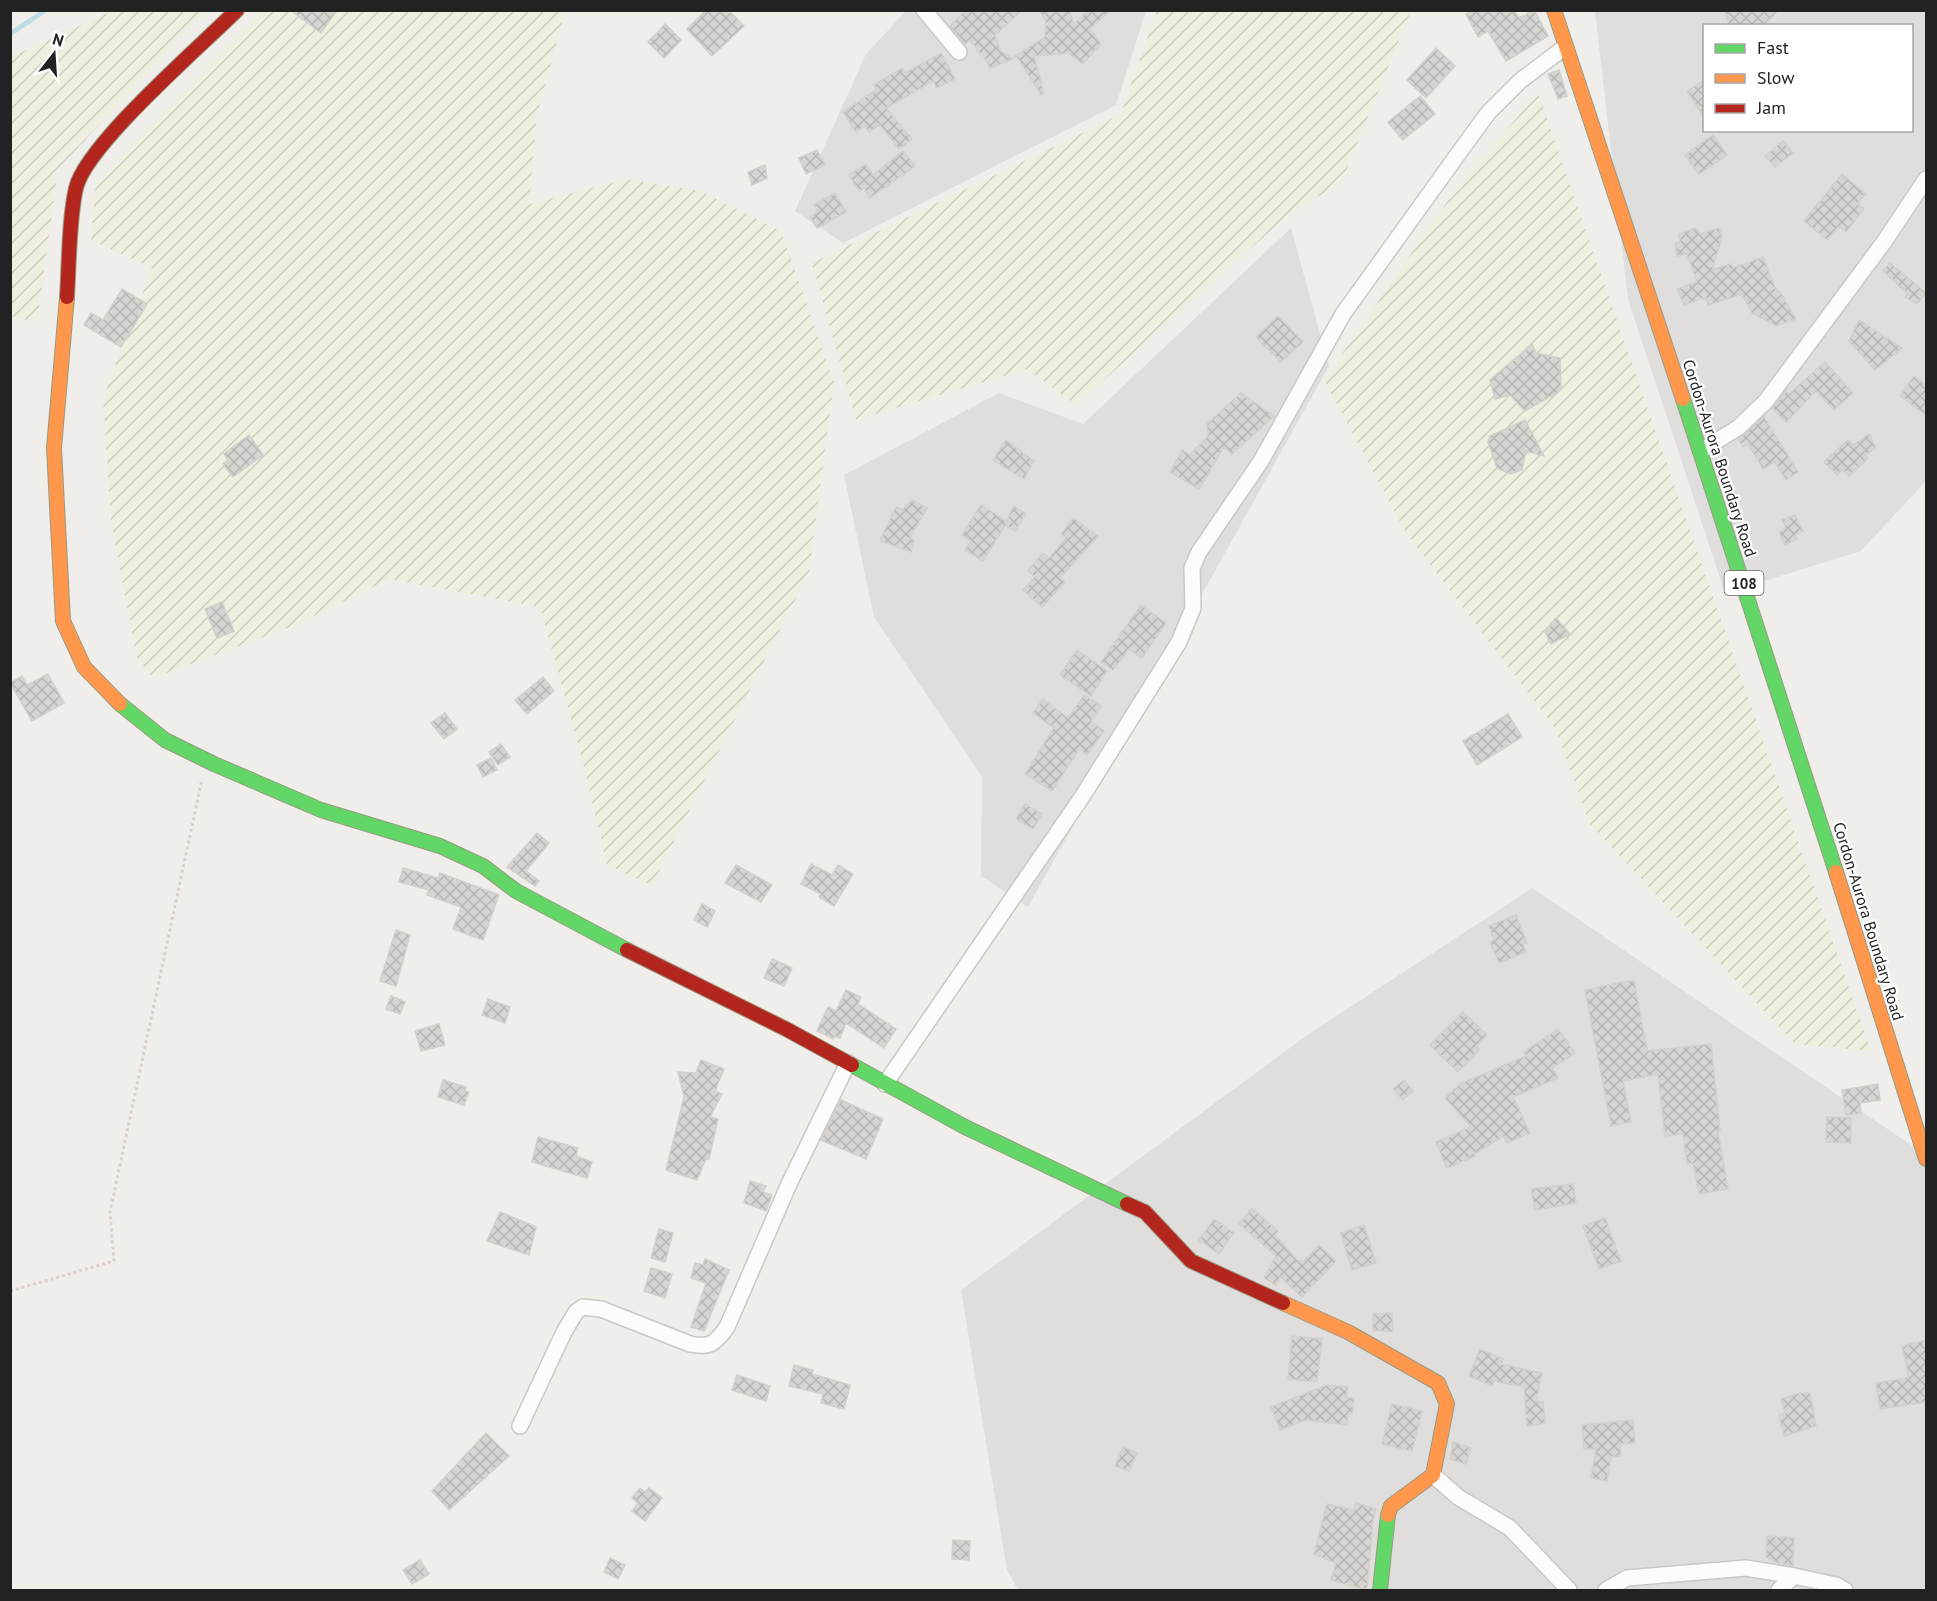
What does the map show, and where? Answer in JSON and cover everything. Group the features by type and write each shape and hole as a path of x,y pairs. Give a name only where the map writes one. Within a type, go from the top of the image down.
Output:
{"street":[{"path":"237,10 123,122 86,165 76,188 54,447 63,621 84,667 122,706 165,740 214,764 321,810 440,846 483,866 526,897 965,1126 1144,1212 1191,1261 1348,1332 1438,1383 1447,1404 1433,1475 1391,1506 1386,1522 1380,1590"},
{"path":"924,10 958,52"},
{"name":"Cordon-Aurora Boundary Road","path":"1554,10 1701,451 1926,1159"},
{"path":"885,1084 1083,797 1179,642 1193,608 1192,568 1199,552 1260,461 1343,314 1488,113 1520,81 1565,47"},
{"path":"1701,451 1739,427 1766,401 1865,268 1926,179"},
{"path":"520,1426 564,1332 576,1312 583,1307 601,1309 690,1344 704,1347 717,1341 727,1327 789,1184 848,1063"},
{"path":"1433,1475 1458,1497 1510,1527 1569,1590"},
{"path":"1606,1590 1628,1578 1746,1568 1836,1585 1845,1590"},
{"path":"1779,1590 1794,1576"}],"path":[{"path":"10,1291 114,1261 111,1212 202,775 214,764"}],"shaded area":[{"path":"906,11 1146,11 1116,105 843,243 795,211 866,54"},
{"path":"1595,11 1926,11 1926,481 1861,551 1725,593 1628,299"},
{"path":"1291,228 1329,366 1028,907 981,876 982,777 874,617 844,475 999,393 1083,424"},
{"path":"1532,888 1926,1155 1926,1590 1018,1590 1007,1570 961,1290 1306,1036"}],"green space":[{"path":"262,10 565,11 537,115 529,204 626,179 701,191 781,231 834,382 809,572 652,885 607,865 582,759 540,607 389,579 293,626 153,678 137,658 111,522 103,398 152,268 91,240 96,183"},
{"path":"112,11 205,11 58,169 37,323 11,316 11,57"},
{"path":"1157,11 1411,11 1341,183 1290,213 1076,405 1027,369 856,420 812,263 1120,115"},
{"path":"1538,93 1871,1051 1795,1044 1589,823 1555,728 1406,533 1324,380 1458,186"}],"building":[{"path":"290,10 337,10 321,33"},
{"path":"706,10 728,10 744,26 712,56 687,29"},
{"path":"966,10 1022,10 995,35 1000,50 1013,59 990,68 982,53 980,54 970,40 965,44 950,26"},
{"path":"1039,10 1069,10 1074,24 1089,10 1111,10 1090,29 1101,44 1083,64 1069,53 1034,56 1044,93 1041,95 1017,57 1014,57 1045,37 1046,21"},
{"path":"1473,10 1514,10 1519,18 1534,10 1548,36 1506,61 1488,31 1478,37 1466,14"},
{"path":"1725,10 1779,10 1765,24 1728,24"},
{"path":"665,24 681,40 664,58 648,42"},
{"path":"1436,48 1455,66 1426,98 1407,80"},
{"path":"941,53 955,79 937,88 933,81 886,108 912,139 899,149 880,125 869,132 865,126 856,132 843,112 876,90 874,85 902,68 905,73"},
{"path":"1559,70 1567,96 1558,99 1548,74"},
{"path":"1703,82 1703,115 1687,91"},
{"path":"1420,96 1435,114 1403,140 1388,122"},
{"path":"1713,135 1727,155 1699,174 1685,155"},
{"path":"1783,141 1793,153 1775,167 1765,156"},
{"path":"817,150 825,165 806,174 799,158"},
{"path":"903,151 915,166 870,198 864,188 859,191 849,175 866,164 873,175"},
{"path":"765,165 767,178 752,185 748,172"},
{"path":"1842,174 1866,194 1857,204 1864,209 1846,232 1839,226 1827,240 1804,221"},
{"path":"835,193 846,212 817,228 810,217 818,212 814,205"},
{"path":"1696,228 1700,234 1719,228 1722,237 1712,270 1731,264 1733,268 1763,257 1776,290 1780,292 1796,319 1776,326 1752,313 1742,294 1708,305 1706,297 1684,305 1677,289 1697,282 1687,254 1677,256 1675,244 1680,241 1679,234"},
{"path":"1890,263 1926,293 1917,304 1905,297 1908,294 1883,271"},
{"path":"122,289 147,304 121,347 84,325 91,313 103,320"},
{"path":"1278,316 1303,342 1281,362 1256,337"},
{"path":"1859,320 1902,348 1875,370 1849,341"},
{"path":"1532,344 1536,353 1560,358 1561,390 1525,411 1510,395 1495,399 1490,380"},
{"path":"1825,362 1853,393 1834,410 1816,391 1786,422 1772,408 1786,391 1789,394"},
{"path":"1914,376 1926,385 1926,415 1900,396"},
{"path":"1241,393 1274,416 1232,454 1224,447 1199,489 1170,472 1182,450 1190,455 1208,436 1207,424"},
{"path":"1764,417 1798,472 1786,480 1775,462 1763,469 1748,444 1743,447 1738,439"},
{"path":"1525,420 1544,456 1526,451 1522,470 1510,474 1497,468 1488,442 1490,436"},
{"path":"1869,434 1876,448 1865,455 1868,458 1849,476 1842,470 1837,475 1824,462 1848,440 1853,445"},
{"path":"249,435 263,455 233,477 223,464 228,460 224,454"},
{"path":"1006,440 1034,461 1024,479 993,460"},
{"path":"912,500 927,508 910,538 914,540 911,552 880,541 896,507 902,510"},
{"path":"981,505 1006,521 1014,506 1026,514 1015,531 1005,525 983,561 965,550 971,541 962,535"},
{"path":"1795,515 1803,531 1795,535 1797,539 1785,545 1779,532 1786,528 1782,520"},
{"path":"1073,518 1098,536 1060,578 1065,582 1042,607 1023,590 1035,577 1028,571 1043,553 1049,558 1066,538 1061,534"},
{"path":"222,602 234,631 217,638 205,609"},
{"path":"1141,605 1166,623 1142,658 1129,649 1113,670 1101,662"},
{"path":"1556,618 1570,634 1551,644 1545,632"},
{"path":"1077,650 1107,671 1091,696 1060,675"},
{"path":"48,674 64,703 32,721 10,683 22,676 27,685"},
{"path":"543,677 554,691 527,714 515,700"},
{"path":"1084,695 1101,706 1091,721 1104,731 1087,755 1079,749 1052,791 1025,774 1054,728 1033,713 1043,699 1068,718"},
{"path":"445,713 457,729 444,739 431,723"},
{"path":"1508,714 1522,737 1477,765 1463,741"},
{"path":"501,744 510,757 498,765 489,752"},
{"path":"491,758 497,770 483,777 477,765"},
{"path":"1025,804 1042,814 1033,829 1016,819"},
{"path":"537,833 549,843 526,871 539,881 535,886 507,867"},
{"path":"811,864 832,875 838,865 853,874 834,906 819,897 821,894 801,884"},
{"path":"736,865 772,885 761,902 725,883"},
{"path":"403,868 438,878 440,873 499,895 483,940 453,929 461,907 427,895 429,890 399,882"},
{"path":"702,904 715,911 707,927 694,920"},
{"path":"1516,915 1527,943 1523,944 1526,952 1499,963 1490,942 1494,940 1489,926"},
{"path":"396,930 410,935 396,986 380,981"},
{"path":"772,959 792,968 784,986 764,978"},
{"path":"1634,980 1647,1051 1711,1044 1720,1131 1718,1131 1728,1189 1699,1194 1693,1163 1687,1164 1683,1134 1665,1136 1658,1074 1623,1081 1631,1122 1611,1126 1585,990"},
{"path":"846,990 861,997 858,1004 896,1029 884,1048 846,1023 840,1038 834,1036 833,1039 817,1031 828,1007 836,1011"},
{"path":"391,996 405,1002 400,1014 386,1009"},
{"path":"488,999 510,1007 505,1023 482,1015"},
{"path":"1463,1012 1487,1035 1476,1046 1480,1049 1458,1072 1430,1045"},
{"path":"439,1024 445,1045 421,1051 415,1031"},
{"path":"1558,1029 1575,1053 1552,1068 1558,1078 1513,1097 1530,1133 1507,1143 1504,1136 1474,1154 1475,1156 1447,1168 1436,1142 1471,1127 1445,1098 1460,1084 1526,1056 1524,1052"},
{"path":"701,1060 724,1069 715,1091 722,1094 710,1117 718,1119 709,1159 706,1159 697,1180 666,1170 684,1097 678,1072 696,1073"},
{"path":"443,1080 466,1087 465,1091 469,1092 464,1105 438,1097"},
{"path":"1404,1080 1413,1091 1403,1100 1393,1089"},
{"path":"1878,1084 1880,1100 1860,1103 1861,1113 1846,1115 1842,1090"},
{"path":"841,1100 883,1119 866,1159 821,1140"},
{"path":"1827,1117 1851,1118 1851,1143 1826,1142"},
{"path":"538,1137 578,1148 576,1156 592,1162 587,1178 532,1162"},
{"path":"750,1181 766,1186 763,1192 772,1195 766,1211 744,1203"},
{"path":"1573,1184 1576,1203 1535,1210 1531,1189"},
{"path":"1252,1208 1278,1231 1275,1235 1299,1262 1301,1260 1303,1262 1319,1245 1336,1261 1302,1297 1280,1277 1276,1285 1264,1278 1276,1256 1239,1224"},
{"path":"500,1212 536,1227 529,1255 487,1241"},
{"path":"1605,1218 1621,1261 1599,1269 1583,1226"},
{"path":"1214,1219 1234,1233 1219,1254 1199,1240"},
{"path":"1364,1225 1376,1263 1352,1270 1341,1233"},
{"path":"659,1229 673,1233 665,1262 651,1258"},
{"path":"705,1259 729,1270 704,1331 691,1327 706,1283 691,1278 695,1263 703,1265"},
{"path":"651,1268 672,1274 665,1298 644,1291"},
{"path":"1392,1313 1393,1332 1373,1330 1373,1314"},
{"path":"1292,1336 1322,1339 1317,1382 1288,1379"},
{"path":"1926,1340 1926,1402 1880,1409 1876,1383 1909,1378 1902,1346"},
{"path":"1480,1349 1503,1359 1501,1364 1542,1373 1536,1402 1543,1401 1545,1423 1527,1426 1524,1387 1494,1381 1492,1386 1469,1376"},
{"path":"794,1365 813,1370 812,1374 850,1385 844,1409 821,1403 823,1394 789,1386"},
{"path":"737,1375 770,1386 766,1401 732,1390"},
{"path":"1327,1385 1348,1387 1346,1397 1354,1398 1352,1414 1348,1413 1347,1425 1306,1420 1280,1430 1271,1407"},
{"path":"1800,1393 1810,1393 1816,1426 1784,1436 1779,1415 1785,1413 1781,1399"},
{"path":"1392,1404 1422,1411 1412,1451 1382,1444"},
{"path":"1633,1420 1635,1443 1620,1444 1621,1456 1611,1457 1607,1481 1591,1478 1596,1449 1584,1449 1582,1425"},
{"path":"486,1433 509,1456 449,1510 432,1491"},
{"path":"1453,1442 1471,1448 1466,1464 1450,1459"},
{"path":"1123,1447 1137,1453 1129,1471 1115,1466"},
{"path":"640,1488 645,1492 649,1488 662,1498 645,1521 632,1511 638,1503 632,1498"},
{"path":"1356,1503 1376,1509 1367,1590 1331,1580 1336,1563 1314,1554 1327,1504 1354,1510"},
{"path":"1767,1536 1794,1538 1793,1566 1778,1563 1766,1557"},
{"path":"953,1540 970,1541 969,1560 952,1559"},
{"path":"610,1558 625,1565 618,1579 604,1572"},
{"path":"420,1560 429,1574 412,1584 403,1570"}],"waterway":[{"path":"10,34 46,10"}],"traffic: fast":[{"path":"1683,399 1836,872"},
{"path":"120,704 165,740 214,764 321,810 440,846 483,866 516,891 627,950"},
{"path":"852,1065 965,1127 1127,1204"},
{"path":"1380,1590 1388,1515"}],"traffic: slow":[{"path":"1554,10 1683,399"},
{"path":"67,297 54,448 63,621 84,667 120,704"},
{"path":"1836,872 1926,1159"},
{"path":"1283,1303 1348,1332 1438,1383 1447,1404 1433,1475 1391,1506 1388,1515"}],"traffic: jam":[{"path":"67,297 74,200 84,169 100,147 147,96 237,10"},
{"path":"627,950 786,1029 852,1065"},
{"path":"1127,1204 1145,1212 1191,1261 1283,1303"}]}
